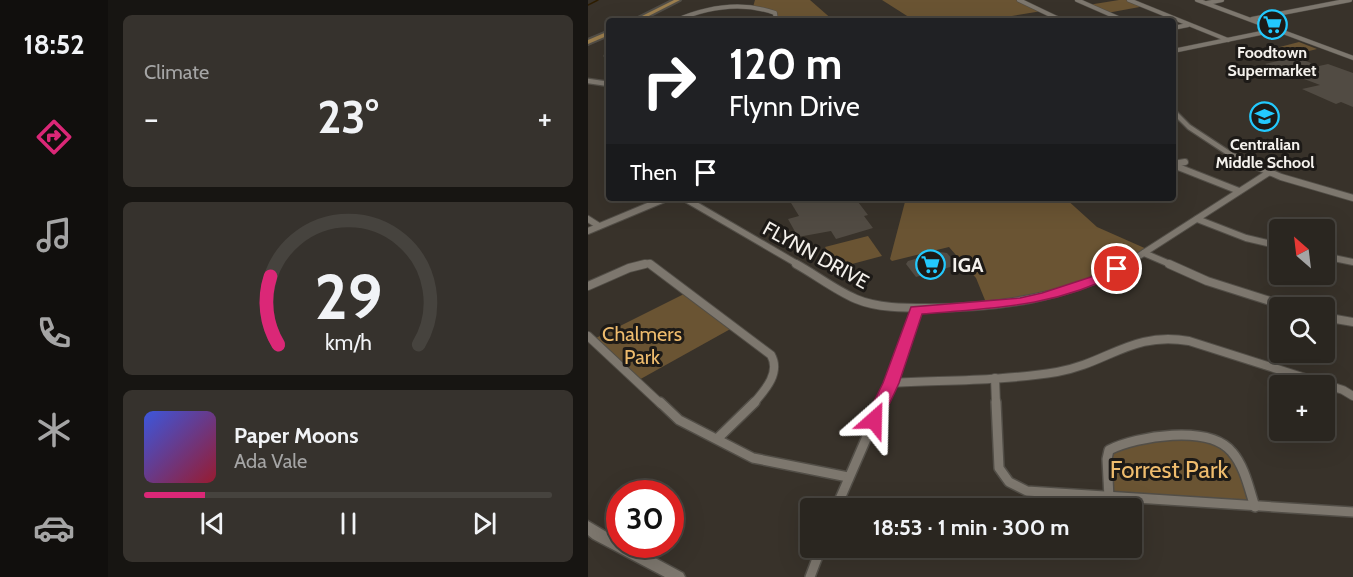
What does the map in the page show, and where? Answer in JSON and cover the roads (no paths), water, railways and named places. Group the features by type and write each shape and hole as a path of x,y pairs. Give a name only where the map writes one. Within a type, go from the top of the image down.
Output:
{"main road":[{"path":"641,18 678,0"},
{"path":"588,42 606,34"}],"street":[{"path":"725,0 725,6"},
{"path":"1019,0 1057,18"},
{"path":"1077,0 1118,18"},
{"path":"1129,0 1175,18"},
{"path":"1197,0 1353,58"},
{"path":"1205,3 1222,0"},
{"path":"1312,0 1326,5"},
{"path":"1250,20 1350,0"},
{"path":"682,18 699,11 725,6 766,9 775,13 776,18"},
{"path":"1176,18 1228,40"},
{"path":"1176,26 1190,24"},
{"path":"1176,50 1277,30"},
{"path":"588,81 606,84"},
{"path":"1176,115 1214,145 1268,173 1353,198"},
{"path":"1176,122 1181,121"},
{"path":"1176,164 1185,162"},
{"path":"1176,165 1239,191"},
{"name":"FLYNN DRIVE","path":"689,201 856,299 879,306 916,310 1020,302 1045,297 1098,279 1144,254 1268,173"},
{"path":"588,231 659,201"},
{"path":"588,219 599,226"},
{"path":"1197,219 1246,238 1269,243"},
{"path":"1144,254 1207,281 1269,301"},
{"path":"1335,258 1353,262"},
{"path":"588,286 629,268 649,263 768,351 773,358 775,370 770,380 746,414 718,438"},
{"path":"840,498 891,383 916,310"},
{"path":"1335,319 1353,322"},
{"path":"588,336 679,420 718,438 753,458 848,477"},
{"path":"891,383 995,378 1075,369 1146,340 1169,338 1189,341 1343,390 1353,396"},
{"path":"995,378 999,468 1014,488 1033,494 1109,498 1107,459 1109,450 1120,443 1164,436 1216,440 1230,448 1238,460 1255,507"},
{"path":"1142,500 1353,512"},
{"path":"588,527 598,535 678,577"},
{"path":"810,577 817,558"}],"waterway":[{"path":"588,5 598,0"}],"place":[{"name":"Foodtown Supermarket","path":"1272,24"},
{"name":"Centralian Middle School","path":"1265,116"},
{"name":"IGA","path":"931,265"}],"park label":[{"name":"Chalmers Park","path":"642,346"},
{"name":"Forrest Park","path":"1169,469"}]}
